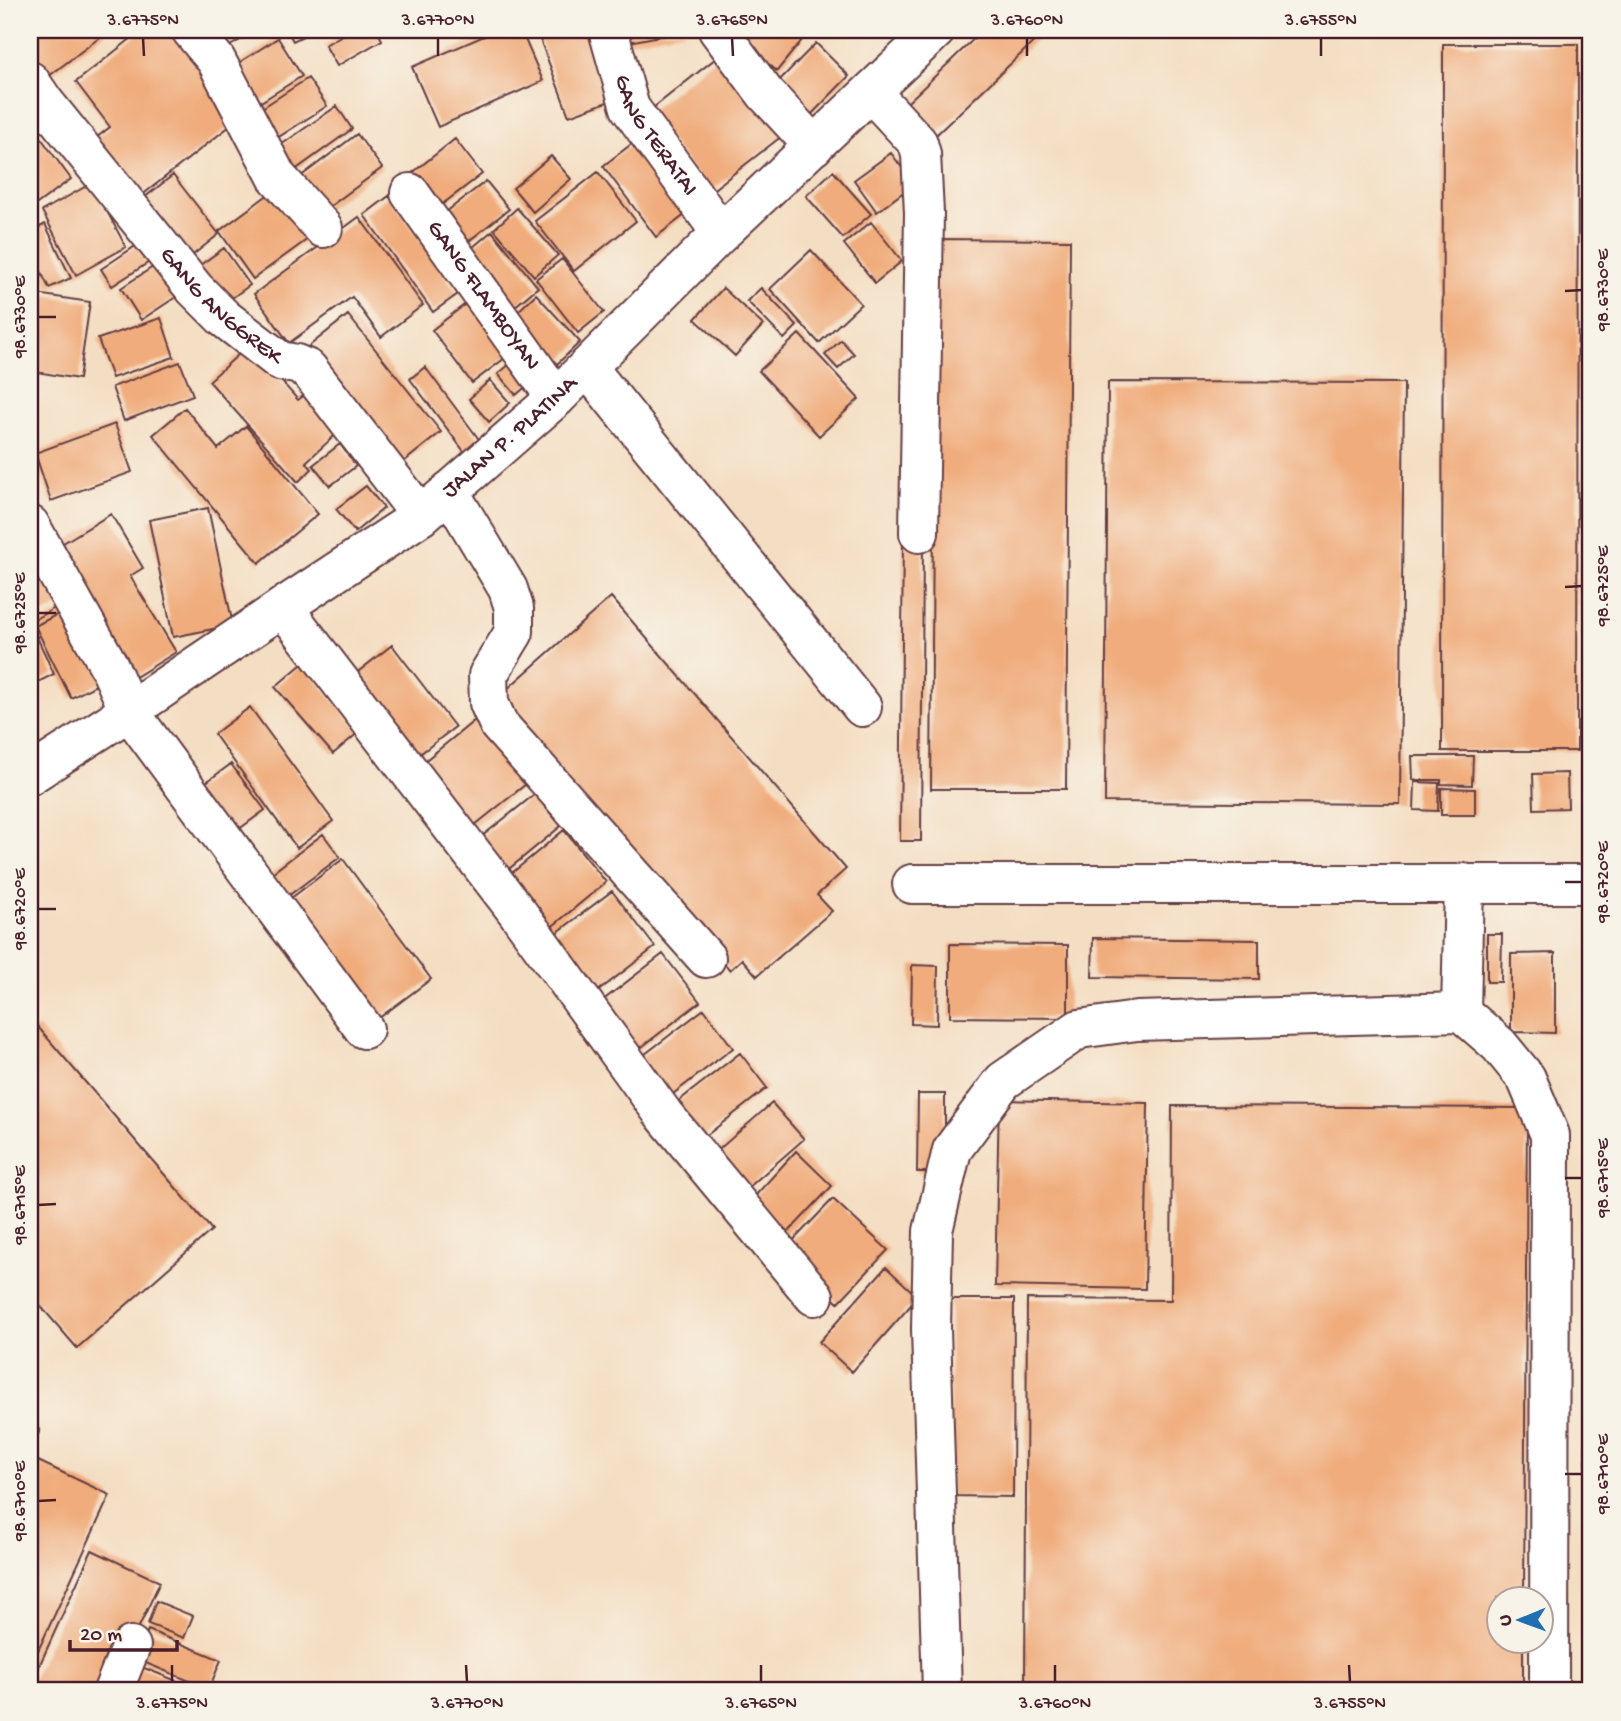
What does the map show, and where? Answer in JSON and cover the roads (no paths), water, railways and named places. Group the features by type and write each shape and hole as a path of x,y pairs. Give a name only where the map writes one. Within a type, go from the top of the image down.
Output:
{"street":[{"path":"191,30 216,60 276,177 323,228"},
{"name":"GANG TERATAI","path":"608,30 630,108 722,233"},
{"path":"718,30 765,93 814,146"},
{"name":"JALAN P. PLATINA","path":"30,775 421,516 556,398 722,233 936,30"},
{"name":"GANG ANGGREK","path":"30,81 195,289 224,318 280,361 308,369 421,516"},
{"path":"871,92 918,144 922,154 924,213 919,533"},
{"name":"GANG FLAMBOYAN","path":"411,193 556,398"},
{"path":"587,367 862,707"},
{"path":"449,491 508,589 514,608 514,632 488,675 489,703 499,725 706,958"},
{"path":"30,525 109,666 129,711 364,1029"},
{"path":"283,607 518,913 664,1115 814,1296"},
{"path":"1461,1013 1464,883"},
{"path":"912,884 1591,884"},
{"path":"942,1691 931,1329 933,1231 952,1150 1003,1081 1079,1029 1138,1021 1461,1013 1499,1045 1526,1078 1550,1135 1549,1691"},
{"path":"113,1691 131,1646"}]}
